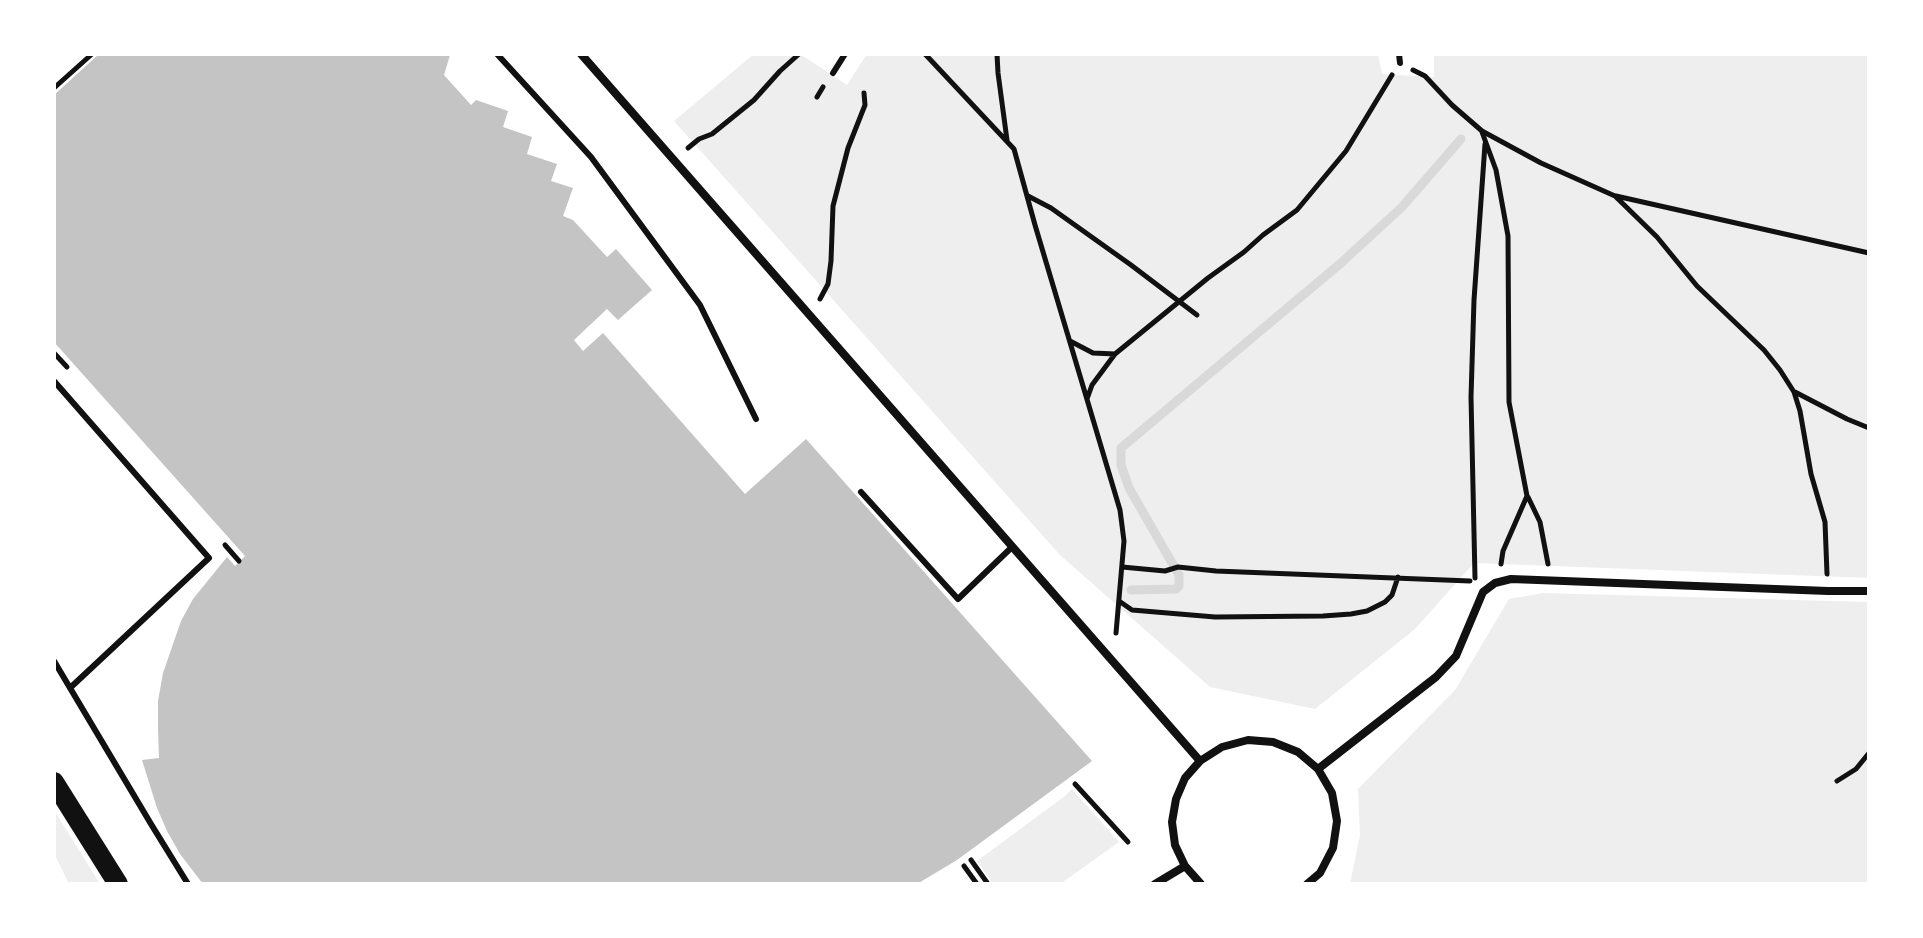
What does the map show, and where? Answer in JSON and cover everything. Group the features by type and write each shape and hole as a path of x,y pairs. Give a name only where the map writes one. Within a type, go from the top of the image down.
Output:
{"main road":[{"path":"54,782 118,884"}],"street":[{"path":"581,54 1200,761"},
{"path":"1318,769 1436,677 1456,656 1483,592 1499,582 1511,579 1869,591"},
{"path":"1201,884 1185,866 1175,845 1172,822 1176,799 1185,778 1200,761 1222,747 1248,740 1273,742 1298,752 1318,769 1332,793 1337,821 1333,848 1320,873 1307,884"},
{"path":"1155,884 1185,866"}],"lane":[{"path":"497,54 591,157 700,305 756,419"},
{"path":"833,73 845,54"},
{"path":"1399,54 1400,63"},
{"path":"54,381 209,558 70,688"},
{"path":"861,492 958,599 1012,547"},
{"path":"54,661 188,884"}],"path":[{"path":"54,88 92,54"},
{"path":"688,148 712,134 754,100 799,54"},
{"path":"925,54 1014,149 1120,510 1124,541 1116,633"},
{"path":"997,54 1007,142"},
{"path":"1087,400 1092,385 1115,354 1297,210 1346,151 1400,63 1425,76 1482,131 1551,168 1615,196 1869,253"},
{"path":"820,300 828,284 833,206 848,148 865,105 864,93"},
{"path":"1482,131 1496,170 1508,236 1509,402 1527,496 1540,522 1552,581"},
{"path":"1475,582 1471,397 1485,143"},
{"path":"1027,195 1063,216 1197,315"},
{"path":"1615,196 1657,237 1697,286 1764,350 1794,392 1811,474 1825,522 1828,591"},
{"path":"1069,340 1093,353 1115,354"},
{"path":"1794,392 1869,428"},
{"path":"1122,567 1499,582 1503,551 1527,496"},
{"path":"1119,601 1132,610 1189,616 1337,615 1367,611 1385,602 1392,595 1398,577"},
{"path":"1837,781 1856,769 1869,753"},
{"path":"1075,784 1128,842"},
{"path":"971,860 988,884"},
{"path":"964,866 977,884"}],"shaded area":[{"path":"754,54 800,54 847,85 867,54 1378,54 1382,74 1434,77 1434,54 1869,54 1869,578 1474,563 1415,629 1315,709 1210,687 1060,555 674,121"},
{"path":"1543,593 1869,602 1869,884 1350,884 1360,835 1358,789 1455,690 1509,599"},
{"path":"1072,789 1119,842 1060,884 993,884 977,861"},
{"path":"54,810 100,884 69,884 54,853"}],"building":[{"path":"99,54 450,55 444,75 471,105 476,100 508,111 503,127 532,137 527,154 557,164 551,181 573,188 563,216 573,220 607,257 616,249 652,290 618,320 607,309 574,340 583,351 603,333 745,494 806,439 1092,761 957,860 917,884 203,884 167,831 142,760 159,758 158,701 163,673 181,621 193,599 227,557 235,566 245,556 54,342 54,95"}],"waterway":[{"path":"1131,590 1176,589 1179,575 1129,488 1121,465 1121,448 1341,263 1402,207 1461,139"}]}
